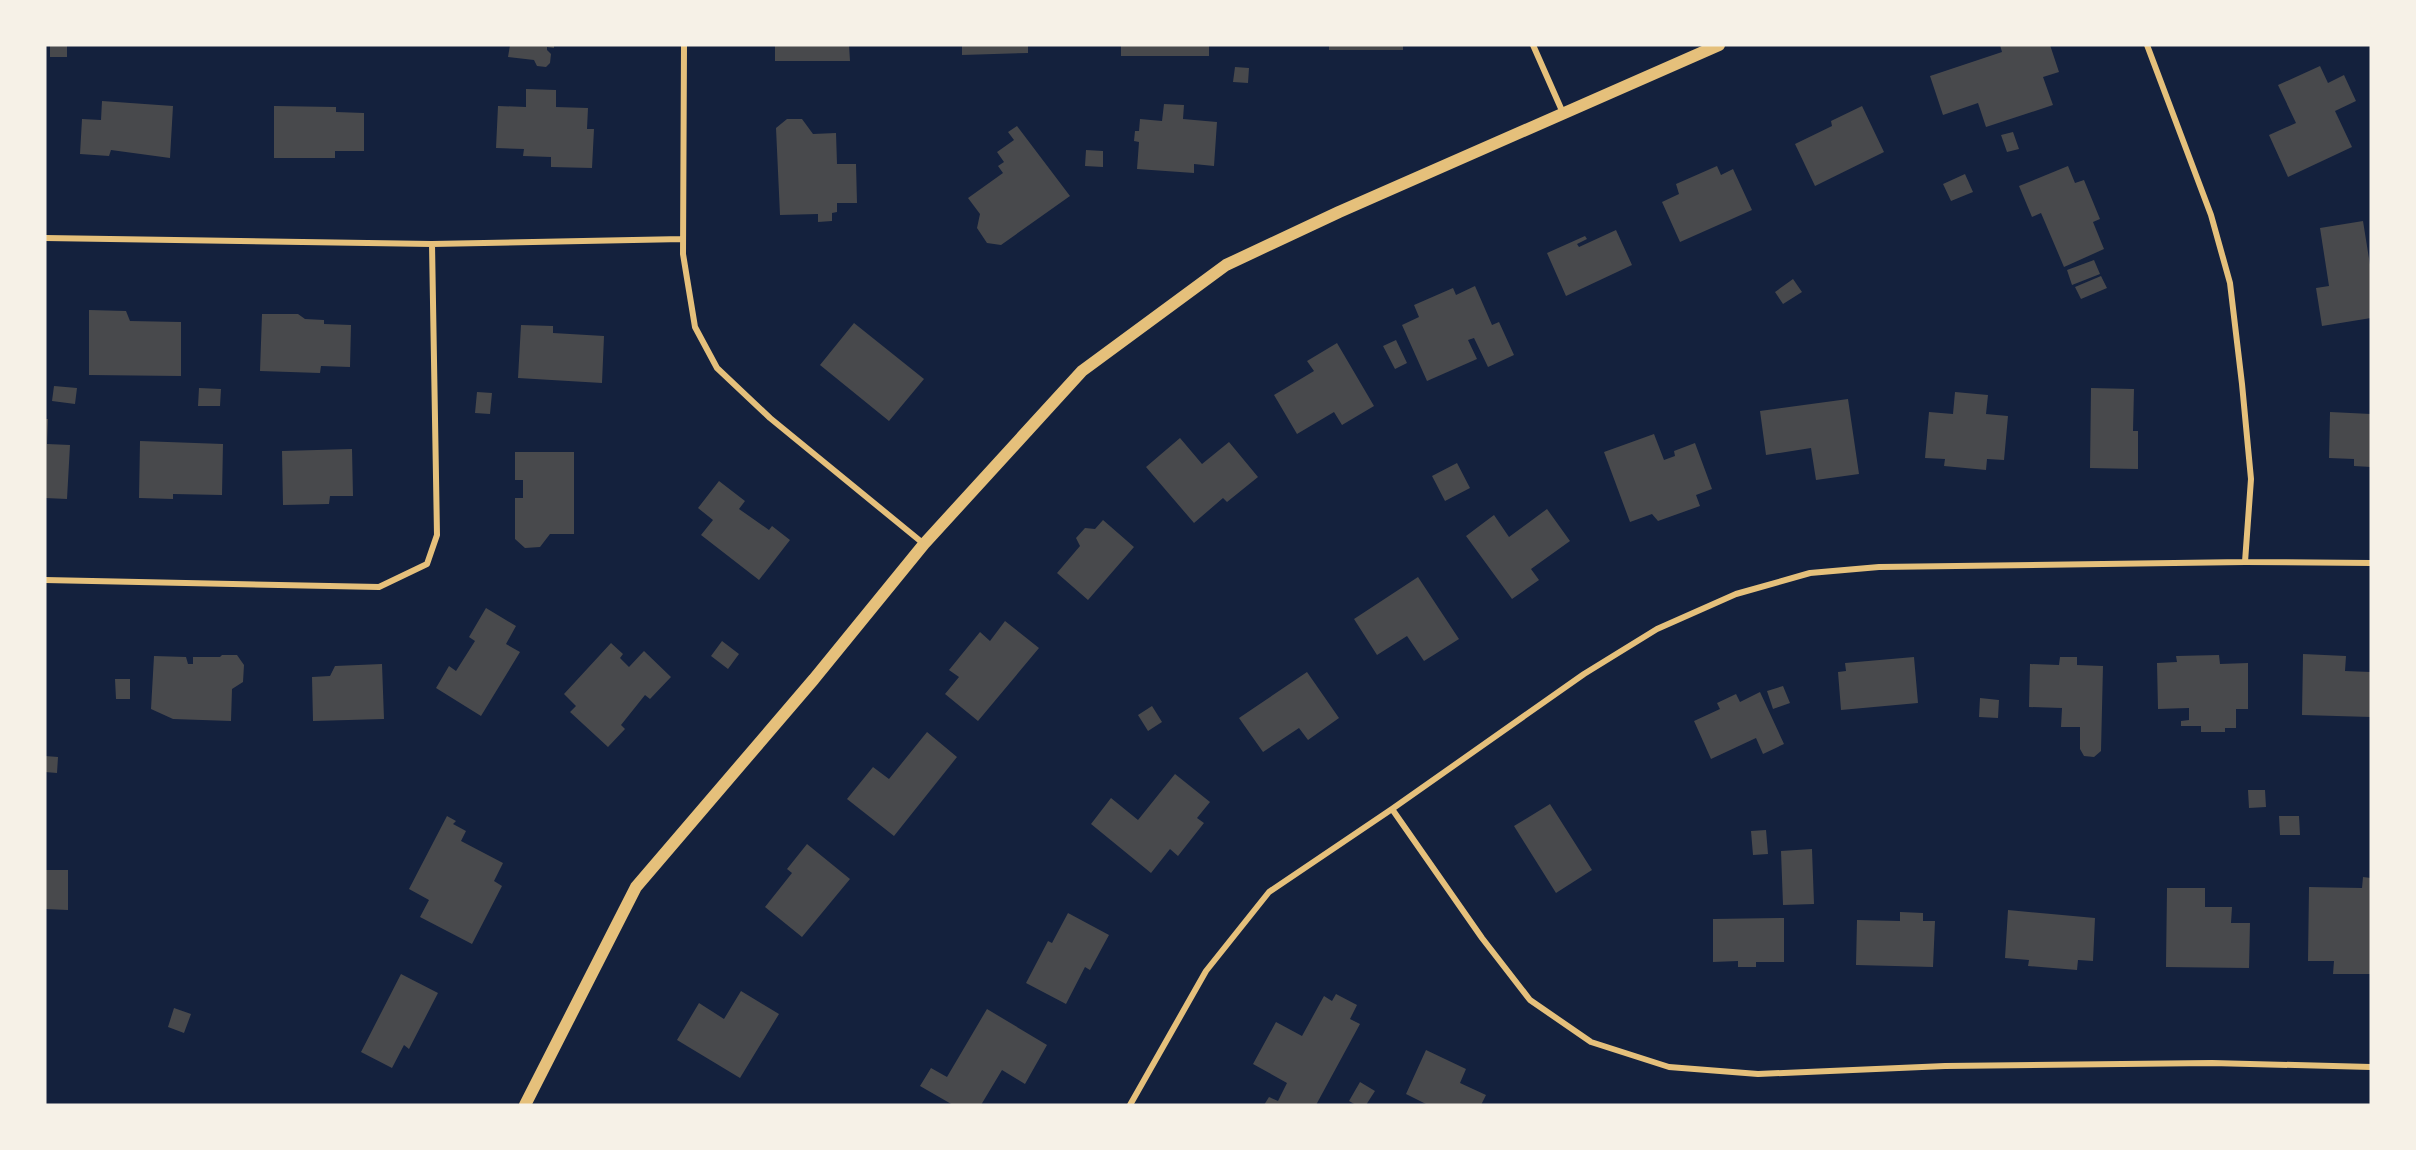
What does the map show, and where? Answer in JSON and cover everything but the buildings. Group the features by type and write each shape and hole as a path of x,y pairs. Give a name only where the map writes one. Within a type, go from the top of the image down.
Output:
{"main road":[{"path":"525,1105 636,887 814,679 924,544 1082,371 1226,265 1339,212 1719,45"}],"street":[{"path":"684,45 683,254 694,327 717,368 770,418 924,544"},
{"path":"1533,45 1563,113"},
{"path":"2148,45 2211,215 2230,283 2251,479 2245,562"},
{"path":"45,238 432,244 683,238"},
{"path":"45,580 379,587 427,564 437,535 432,244"},
{"path":"1130,1105 1206,972 1269,892 1584,674 1657,629 1736,594 1810,573 1879,567 2245,562 2371,563"},
{"path":"1392,809 1482,938 1530,1000 1591,1042 1669,1067 1758,1074 1946,1066 2142,1064 2371,1067"}]}
